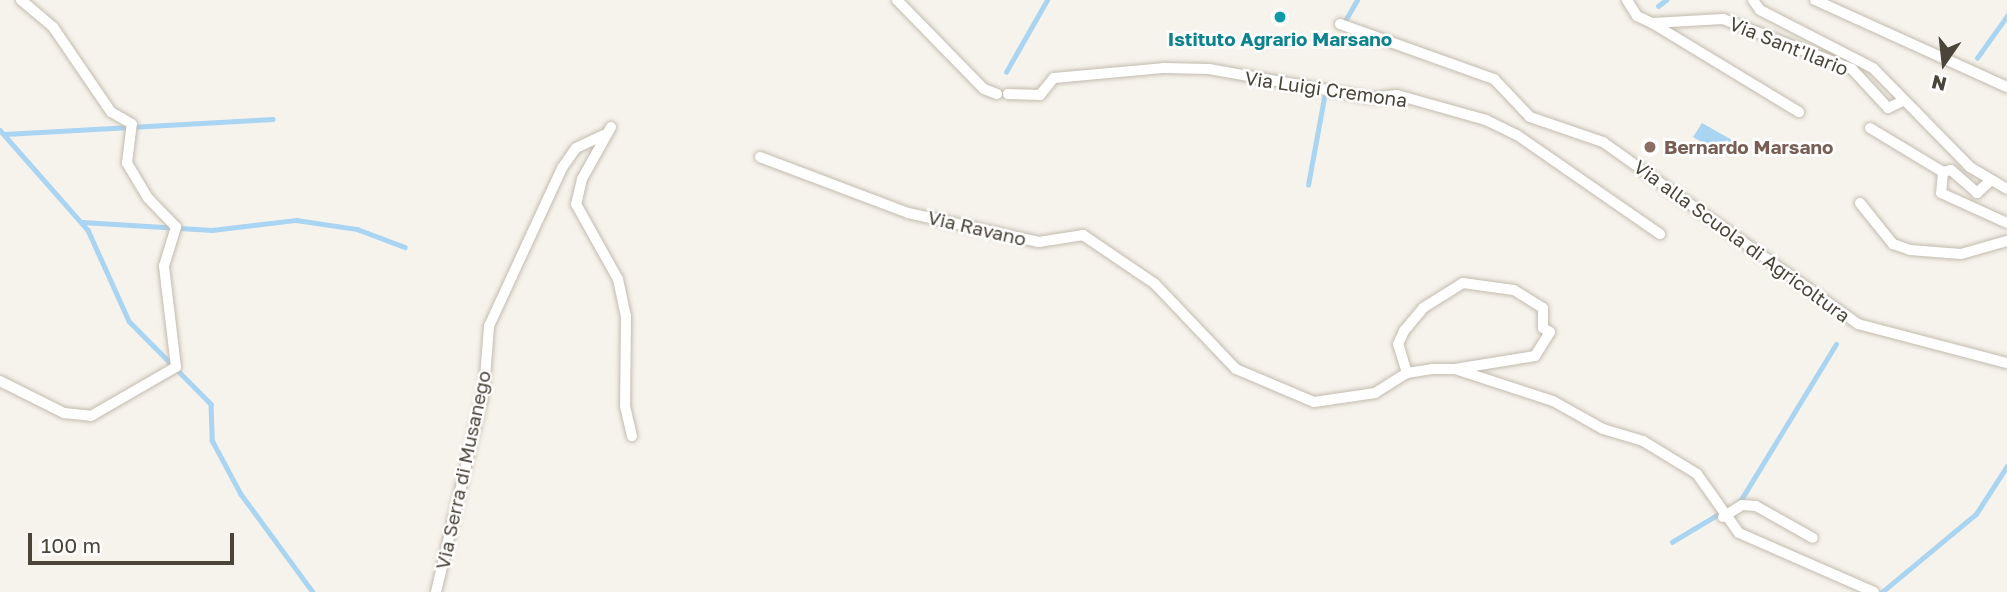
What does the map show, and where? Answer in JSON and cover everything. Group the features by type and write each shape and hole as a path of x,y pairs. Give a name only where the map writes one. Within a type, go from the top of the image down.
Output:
{"street":[{"path":"0,381 64,413 91,416 176,367 164,267 176,227 148,198 127,163 132,124 111,112 52,27 21,0"},
{"name":"Via Luigi Cremona","path":"897,0 984,89 1003,94 1040,95 1054,78 1163,68 1209,69 1372,98 1397,95 1517,135 1661,233"},
{"path":"1627,0 1637,16 1799,113"},
{"name":"Via Sant'Ilario","path":"1753,0 1760,10 1861,59 1990,181 2007,189"},
{"path":"1821,1 2007,87"},
{"name":"Via Sant'Ilario","path":"1652,23 1723,19 1852,69 1888,108 1903,101"},
{"name":"Via alla Scuola di Agricoltura","path":"1340,24 1482,74 1530,117 1603,142 1858,324 2007,363"},
{"name":"Via Sant'Ilario","path":"1870,128 1943,172 1951,170 1977,193 1990,181"},
{"name":"Via Serra di Musanego","path":"436,592 484,390 489,326 562,168 576,148 609,134 576,204 618,279 626,316 625,406 632,436"},
{"name":"Via Ravano","path":"760,157 908,213 1039,242 1083,235 1155,284 1236,369 1314,402 1375,393 1406,373"},
{"path":"1943,172 1941,193 2007,223"},
{"path":"1860,203 1893,244 1910,250 1961,254 2007,241"},
{"path":"1463,283 1514,290 1543,308 1542,328 1550,332 1537,355 1455,369 1406,373 1398,344 1433,300 1463,283"},
{"path":"1455,369 1553,401 1602,429 1643,441 1697,474 1723,517 1777,552 1874,592"},
{"path":"1723,517 1742,505 1756,506 1780,514 1813,538"}],"water":[{"path":"1702,123 1732,140 1723,155 1693,137"}],"waterway":[{"path":"1006,72 1047,0"},
{"path":"1346,19 1357,0"},
{"path":"1658,6 1666,0"},
{"path":"1977,58 2007,16"},
{"path":"1308,185 1324,98"},
{"path":"5,134 273,119"},
{"path":"0,130 88,230 129,321 211,404 212,440 241,494 313,592"},
{"path":"82,222 212,230 296,220 357,229 405,247"},
{"path":"1739,503 1836,344"},
{"path":"1882,592 1976,514 2007,466"},
{"path":"1672,542 1722,512"}],"place":[{"name":"Istituto Agrario Marsano","path":"1280,17"},
{"name":"Bernardo Marsano","path":"1650,147"}]}
